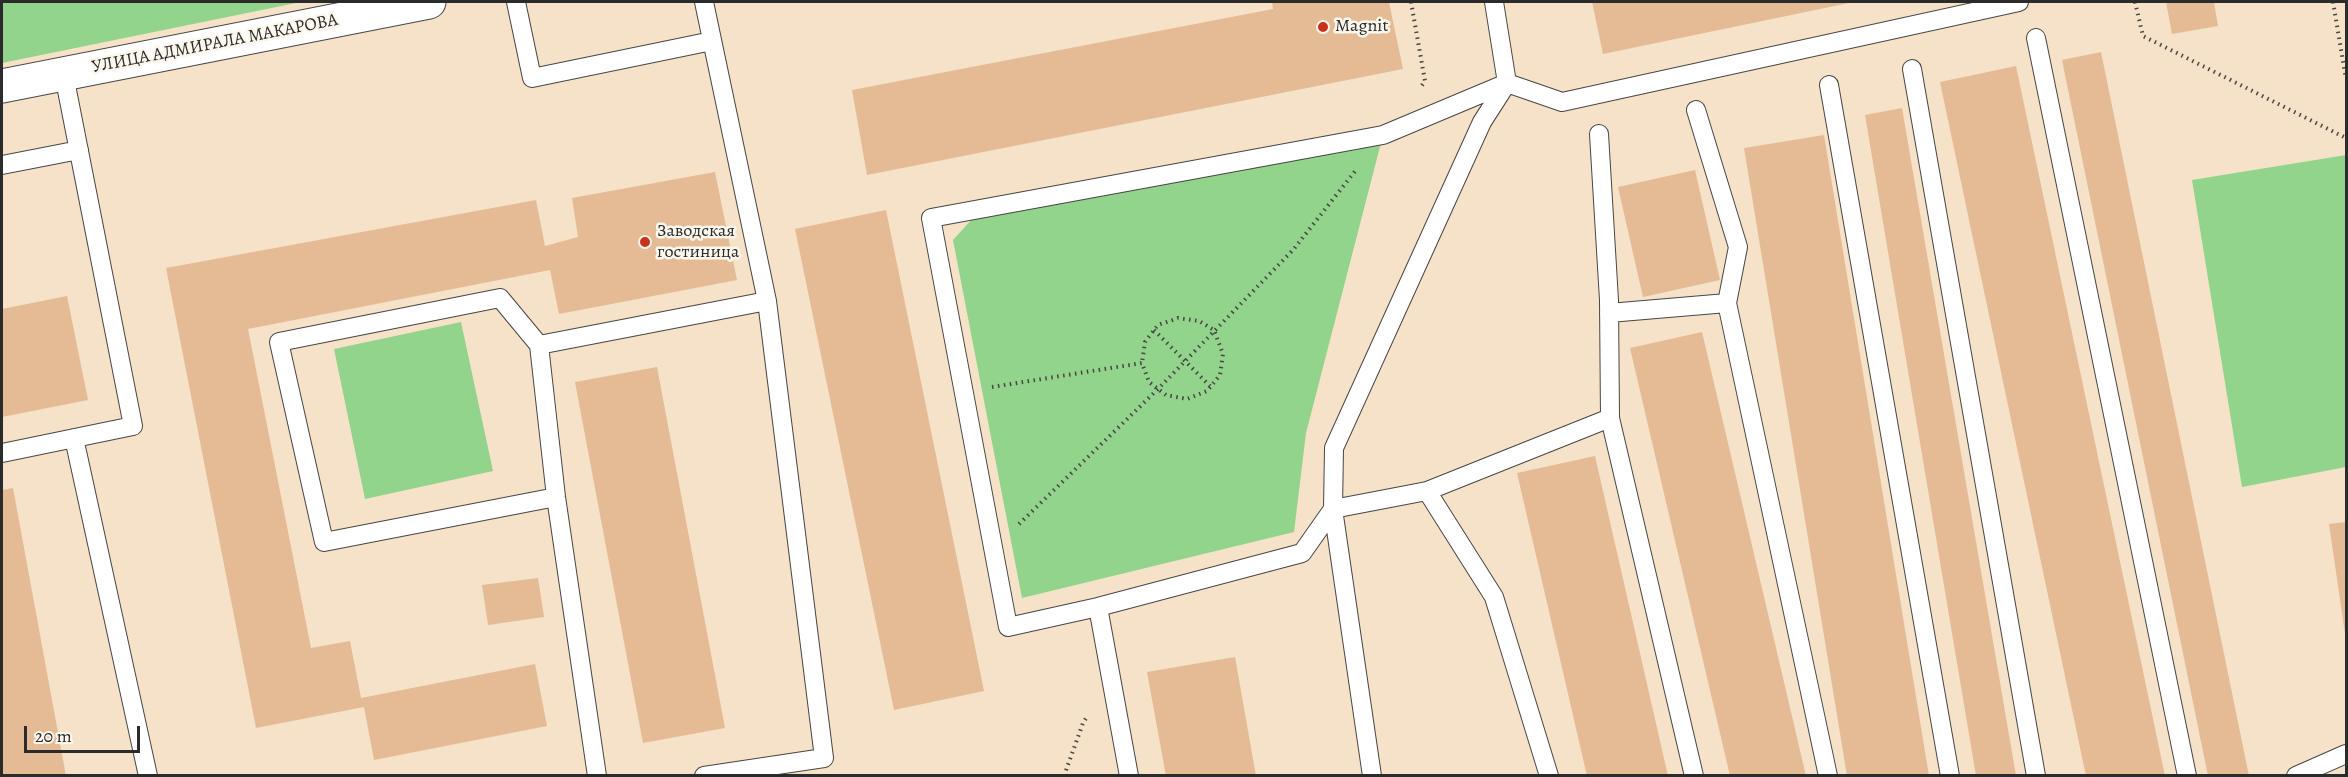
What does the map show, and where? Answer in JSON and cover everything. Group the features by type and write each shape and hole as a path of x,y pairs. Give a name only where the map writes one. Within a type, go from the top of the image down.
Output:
{"street":[{"name":"УЛИЦА АДМИРАЛА МАКАРОВА","path":"2,86 429,2"}],"lane":[{"path":"516,2 532,78 712,41"},
{"path":"704,2 767,301 824,758 704,776"},
{"path":"1372,776 1333,509 1334,448 1482,122 1507,82 1494,2"},
{"path":"1610,417 1427,491 1333,509 1302,553 1098,607 1008,627 931,218 1383,135 1507,82 1562,102 2019,2"},
{"path":"2036,38 2187,776"},
{"path":"1912,69 2036,776"},
{"path":"2,453 133,426 64,75"},
{"path":"1829,85 1950,776"},
{"path":"1696,110 1738,247 1727,303 1828,776"},
{"path":"1599,134 1609,313 1610,417 1694,776"},
{"path":"2,165 79,150"},
{"path":"556,497 324,542 279,342 500,298 539,345 556,497 597,776"},
{"path":"539,345 767,301"},
{"path":"1609,313 1727,303"},
{"path":"74,438 148,776"},
{"path":"1427,491 1494,597 1549,776"},
{"path":"1098,607 1129,776"},
{"path":"2296,776 2346,754"}],"path":[{"path":"1411,2 1425,81 1418,90"},
{"path":"2135,2 2143,36 2346,138"},
{"path":"2333,2 2346,79"},
{"path":"1018,525 1158,389 1293,250 1383,135"},
{"path":"1178,318 1199,321 1214,330 1223,354 1220,375 1207,391 1187,399 1166,395 1149,382 1142,363 1145,342 1158,326 1178,318"},
{"path":"1154,330 1210,386"},
{"path":"982,389 1142,363"},
{"path":"1064,776 1083,723 1112,680"}],"green space":[{"path":"301,2 2,63 2,3"},
{"path":"1383,135 1306,433 1294,532 1022,598 953,240 984,206"},
{"path":"2346,155 2346,467 2242,487 2192,180"},
{"path":"461,322 493,471 365,499 334,349"}],"building":[{"path":"1272,2 1389,2 1403,69 867,175 852,90 1273,9"},
{"path":"1592,2 1848,2 1849,3 1603,54"},
{"path":"2166,2 2214,2 2218,26 2172,34"},
{"path":"2101,52 2249,776 2208,776 2062,60"},
{"path":"2016,66 2165,776 2086,776 1940,82"},
{"path":"1902,108 2016,776 1976,776 1865,115"},
{"path":"1824,135 1929,776 1847,776 1744,148"},
{"path":"1695,170 1720,280 1643,297 1618,187"},
{"path":"715,172 737,280 559,314 550,270 248,329 311,648 350,641 361,698 535,664 547,726 374,760 364,707 256,728 166,268 536,200 545,246 578,237 572,198"},
{"path":"886,210 984,691 894,710 795,229"},
{"path":"67,296 88,400 2,417 2,309"},
{"path":"1702,332 1806,776 1730,776 1630,348"},
{"path":"657,367 725,728 643,743 575,382"},
{"path":"1595,456 1668,776 1587,776 1517,473"},
{"path":"13,488 66,776 2,776 2,490"},
{"path":"2346,522 2346,634 2345,634 2329,524"},
{"path":"538,578 544,617 488,625 482,585"},
{"path":"1235,657 1256,776 1166,776 1147,672"}],"place":[{"name":"Magnit","path":"1323,27"},
{"name":"Заводская гостиница","path":"645,242"}]}
